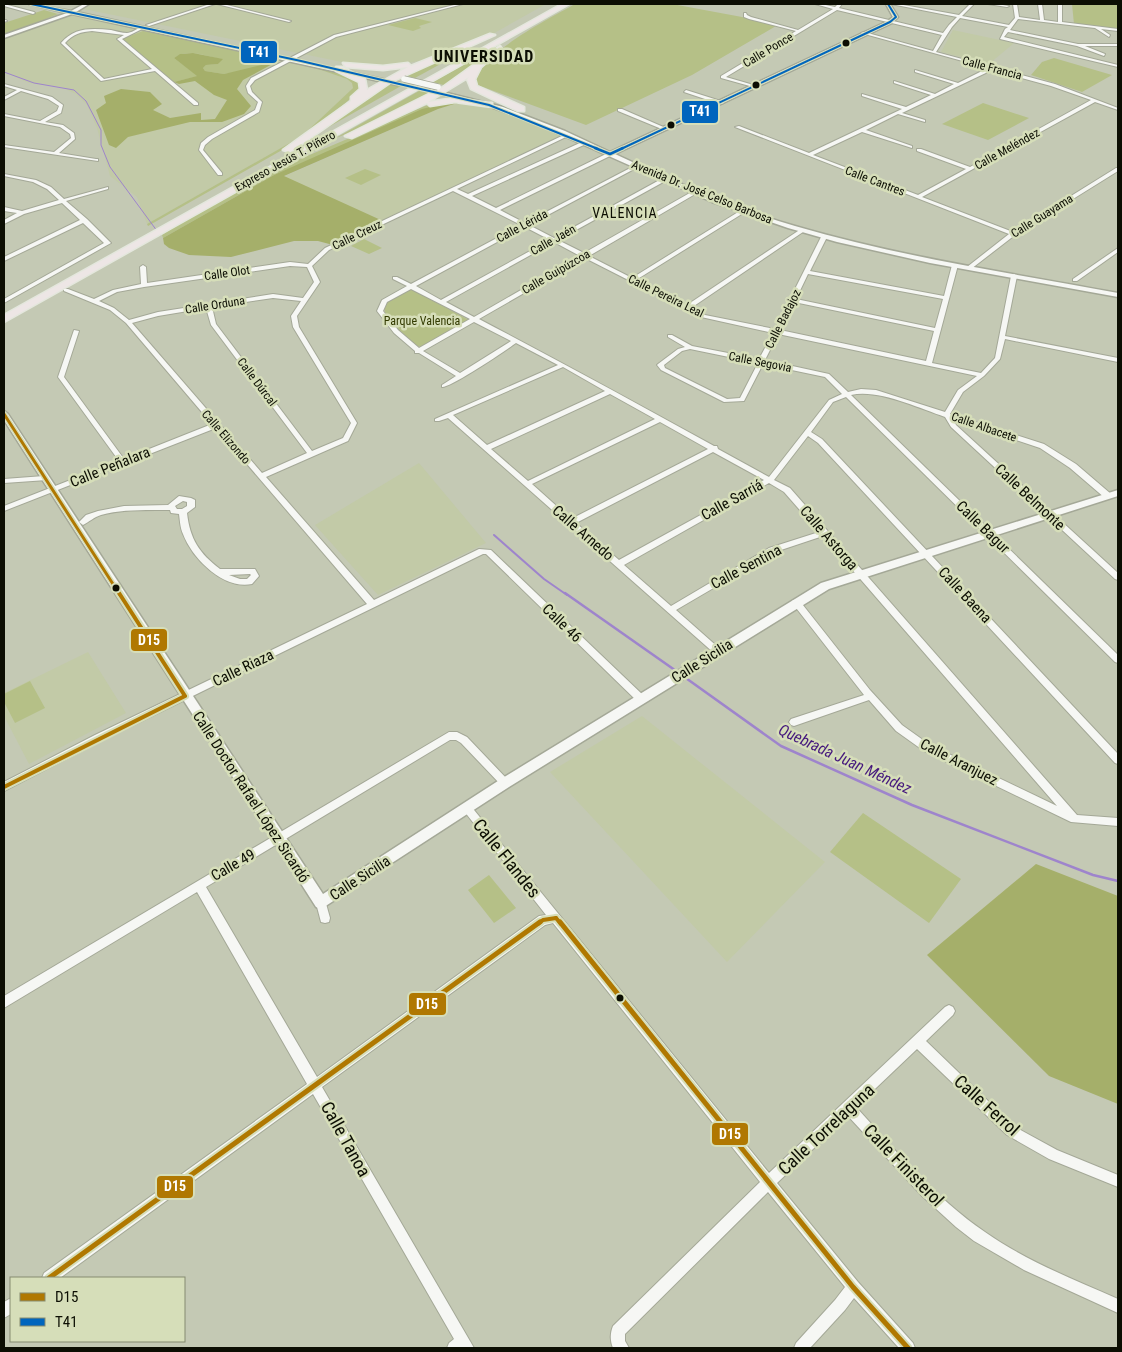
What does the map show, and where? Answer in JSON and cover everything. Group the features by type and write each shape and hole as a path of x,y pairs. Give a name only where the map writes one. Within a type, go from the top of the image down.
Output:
{"highway":[{"name":"Expreso Jesús T. Piñero","path":"4,311 269,166 554,4"},
{"name":"Expreso Jesús T. Piñero","path":"269,166 566,4"},
{"path":"393,117 440,90 448,89 478,68 505,43 535,21"},
{"path":"269,166 352,102 387,81 396,80 436,58 519,24"},
{"path":"346,65 390,68 436,58"},
{"path":"478,68 471,79 474,87 521,109"},
{"path":"339,69 356,77 364,85 364,89 352,102"},
{"path":"269,166 393,117 442,101 455,100 489,105"},
{"name":"Expreso Jesús T. Piñero","path":"4,319 143,236"}],"main road":[{"name":"Avenida Dr. José Celso Barbosa","path":"31,4 216,38 346,65 431,91 440,90"},
{"name":"Avenida Dr. José Celso Barbosa","path":"49,4 69,11 141,28 291,58 387,81"},
{"path":"4,37 41,24 83,4"},
{"path":"69,11 87,4"},
{"path":"610,154 722,103 863,33 890,22 896,16 888,4"},
{"path":"209,42 216,38"},
{"name":"Avenida Dr. José Celso Barbosa","path":"396,80 404,79 489,105 566,135 743,212 801,231 969,268 1118,295"},
{"name":"Avenida Dr. José Celso Barbosa","path":"448,89 521,109 702,187 779,216 860,239 976,263 1118,288"},
{"path":"1032,279 1068,283 1076,280"},
{"name":"Calle Doctor Rafael López Sicardó","path":"4,414 52,490 79,523 185,696 321,903"},
{"name":"Calle Sicilia","path":"321,903 467,808 796,602 825,586 1113,494"}],"street":[{"path":"4,5 8,4"},
{"path":"148,25 213,4"},
{"path":"219,4 289,21"},
{"path":"220,174 201,150 203,144 257,111 260,102 250,92 249,83 291,58 340,34 461,4"},
{"path":"817,4 838,6 890,22 945,35"},
{"path":"894,4 1008,28 1078,45 1104,55"},
{"path":"923,9 928,4"},
{"path":"934,52 945,35 972,4"},
{"path":"990,4 1007,6"},
{"path":"1015,4 1017,18"},
{"path":"1040,4 1042,20"},
{"path":"1060,4 1060,23"},
{"path":"4,5 33,13"},
{"name":"Calle Ponce","path":"755,87 723,77 838,6"},
{"path":"745,14 745,16 750,18 799,31"},
{"path":"1017,18 1118,30"},
{"path":"1017,18 1000,36 1004,40 1118,66"},
{"path":"1094,27 1110,36"},
{"path":"141,28 119,39 196,104"},
{"path":"126,34 102,30 86,30 67,38 63,43 103,80 155,70"},
{"name":"Calle Francia","path":"863,33 1054,85 1118,109"},
{"path":"1078,45 1118,44"},
{"path":"809,155 992,68"},
{"path":"916,71 957,84"},
{"path":"896,82 936,95"},
{"path":"4,85 50,98 61,106 59,112 42,122"},
{"path":"4,99 20,91"},
{"path":"686,91 722,103"},
{"path":"864,94 907,109"},
{"name":"Calle Meléndez","path":"918,198 1095,100"},
{"path":"620,110 666,129"},
{"path":"898,113 923,121"},
{"path":"4,115 61,126 72,133 73,138 70,143 55,154"},
{"name":"Calle Cantres","path":"737,127 1012,234"},
{"path":"862,130 910,147"},
{"name":"Calle Creuz","path":"309,266 327,249 566,135"},
{"path":"469,196 584,143"},
{"path":"4,146 96,160"},
{"path":"919,150 971,169"},
{"path":"497,210 610,154"},
{"name":"Calle Lérida","path":"409,286 636,166"},
{"name":"Calle Guayama","path":"969,268 1012,234 1118,169"},
{"path":"4,175 42,184 63,200 108,243 4,301"},
{"name":"Calle Jaén","path":"441,302 665,179"},
{"path":"4,222 22,213 106,188"},
{"name":"Calle Pereira Leal","path":"454,189 703,316 982,375"},
{"name":"Calle Guipúzcoa","path":"417,352 695,192"},
{"path":"4,209 22,213"},
{"path":"632,280 743,212"},
{"path":"4,259 85,220"},
{"path":"687,308 801,231"},
{"name":"Calle Badajoz","path":"690,347 680,350 660,365 663,369 726,401 742,400 824,237"},
{"path":"1076,280 1118,250"},
{"name":"Calle Olot","path":"96,301 115,291 144,285 290,264 309,266"},
{"path":"929,363 955,265"},
{"path":"261,476 346,439 354,424 296,327 294,316 303,300 314,290 317,282 309,266"},
{"path":"144,267 144,285"},
{"path":"806,272 946,298"},
{"path":"946,414 960,391 982,375 998,358 1014,276"},
{"name":"Calle Astorga","path":"395,278 517,340 771,478 787,490 1074,819"},
{"path":"409,286 384,301 380,311 387,323 417,352 461,376"},
{"name":"Calle Elizondo","path":"66,290 112,309 128,322 216,426 372,604"},
{"name":"Calle Orduna","path":"128,322 158,314 273,296 303,300"},
{"path":"793,300 938,330"},
{"name":"Calle Dúrcal","path":"209,306 213,324 311,454"},
{"path":"76,331 61,378 123,462"},
{"name":"Calle Segovia","path":"670,336 690,347 827,375 847,394"},
{"path":"1002,337 1118,360"},
{"path":"444,386 517,340"},
{"path":"437,420 563,365"},
{"path":"487,448 611,391"},
{"name":"Calle Albacete","path":"847,394 861,391 876,392 1042,446 1113,494"},
{"name":"Calle Sarriá","path":"619,564 771,478 808,433 831,401 847,394"},
{"name":"Calle Bagur","path":"847,394 1118,660"},
{"name":"Calle Belmonte","path":"946,414 953,426 1118,577"},
{"name":"Calle Arnedo","path":"449,415 717,651"},
{"path":"527,484 661,418"},
{"name":"Calle Peñalara","path":"4,509 216,426"},
{"name":"Calle Baena","path":"808,433 820,441 1118,760"},
{"path":"571,522 715,448"},
{"path":"4,481 44,478"},
{"path":"79,523 108,515 112,511 171,507 178,500 188,499 192,504 183,512 176,512 171,507"},
{"path":"183,512 186,533 198,555 220,572"},
{"name":"Calle Sentina","path":"670,610 772,550 824,533"},
{"name":"Calle Riaza","path":"4,787 482,550"},
{"name":"Calle 46","path":"482,550 488,552 641,699"},
{"name":"Calle Aranjuez","path":"796,602 870,696 899,728 927,748 1074,819 1118,822"},
{"path":"794,722 870,696"},
{"name":"Calle 49","path":"4,1002 449,736 456,736 464,740 506,784"},
{"name":"Calle Flandes","path":"467,808 852,1287 908,1348"},
{"name":"Calle Tanoa","path":"199,885 315,1084 461,1346"},
{"path":"321,903 325,918"},
{"path":"50,1277 544,920 556,918"},
{"name":"Calle Torrelaguna","path":"622,1348 618,1343 618,1331 768,1183 949,1011"},
{"name":"Calle Ferrol","path":"918,1042 1011,1131 1053,1155 1118,1181"},
{"name":"Calle Finisterol","path":"849,1108 922,1189 979,1236 1034,1269 1118,1306"},
{"path":"801,1348 840,1305 852,1287"}],"shaded area":[{"path":"92,4 546,4 489,36 463,47 424,60 385,67 352,64 84,9"},
{"path":"72,16 298,62 347,79 353,83 353,88 302,136 147,224 137,197 110,176 97,128 87,105 76,94 61,87 29,83 4,72 4,38"},
{"path":"953,30 1014,43 989,64 941,52"},
{"path":"468,103 503,111 562,135 383,221 283,177 438,109 454,104"},
{"path":"419,463 486,543 378,595 315,525"},
{"path":"88,652 126,713 29,764 4,716 4,693"},
{"path":"642,716 825,862 727,962 550,772"}],"green space":[{"path":"575,4 672,4 742,17 776,26 692,75 586,125 475,84 480,72 489,60 502,49 533,28"},
{"path":"1072,4 1118,4 1118,29 1074,24"},
{"path":"44,10 58,14 4,36 4,23"},
{"path":"415,18 432,22 419,26 421,28 413,31 388,25"},
{"path":"143,31 279,58 280,60 257,68 224,74 205,71 203,68 206,65 218,64 222,59 185,53 174,58 198,76 174,82 122,39"},
{"path":"473,44 475,45 415,78 404,75"},
{"path":"501,44 447,86 433,82"},
{"path":"193,53 223,59 218,64 206,65 203,68 205,71 224,74 278,61 243,80 237,89 251,106 244,114 222,122 190,122 128,137 116,148 109,145 96,110 106,103 104,96 121,89 150,92 162,104 153,110 170,118 201,113 201,120 215,119 227,100 214,95 195,81 179,84 174,82 197,76 174,58 180,54"},
{"path":"1054,58 1112,75 1082,92 1031,75 1042,62"},
{"path":"298,62 349,76 357,80 360,86 356,94 305,137 148,226 147,224 302,136 353,88 352,83 347,79"},
{"path":"386,84 401,86 318,133"},
{"path":"419,91 433,94 412,106 334,139"},
{"path":"451,101 471,104 451,102 274,175 163,238 162,235 193,215 286,165 425,106"},
{"path":"451,102 468,103 454,104 438,109 284,176 383,221 333,245 318,241 294,241 231,257 189,255 169,248 164,244 163,238 274,175 422,109"},
{"path":"983,103 1029,118 988,140 942,124"},
{"path":"365,169 381,175 361,185 345,178"},
{"path":"364,239 382,248 369,254 351,246"},
{"name":"Parque Valencia","path":"408,290 413,290 469,320 422,347 417,346 398,331 387,317 385,311 385,306 389,301"},
{"path":"30,681 45,708 15,723 4,702 4,694"},
{"path":"863,813 961,879 929,923 830,852"},
{"path":"1036,864 1118,896 1118,1104 1049,1076 927,955"},
{"path":"489,875 516,908 494,923 468,890"}],"waterway":[{"name":"Quebrada Juan Méndez","path":"4,72 34,83 74,90 86,101 101,130 101,145 110,167 160,235"},
{"name":"Quebrada Juan Méndez","path":"494,535 544,579 567,595"},
{"name":"Quebrada Juan Méndez","path":"565,593 679,673"},
{"name":"Quebrada Juan Méndez","path":"683,676 781,746 912,805 1093,875 1118,881"}],"transit line":[{"name":"T41","path":"31,4 301,61 489,105 610,154 890,22 896,17 888,4"},
{"name":"D15","path":"4,414 185,696 4,787"},
{"name":"D15","path":"556,918 853,1287 908,1348"},
{"name":"D15","path":"50,1277 543,920 556,918"}],"district":[{"name":"UNIVERSIDAD","path":"484,56"},
{"name":"VALENCIA","path":"625,213"}]}
